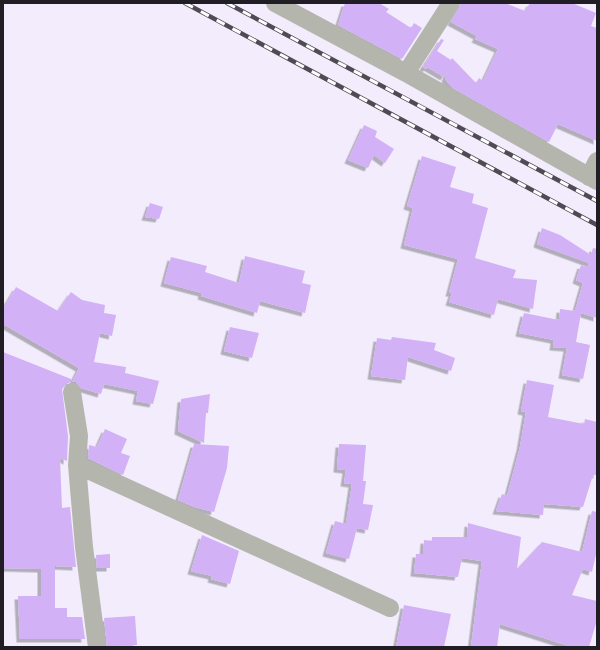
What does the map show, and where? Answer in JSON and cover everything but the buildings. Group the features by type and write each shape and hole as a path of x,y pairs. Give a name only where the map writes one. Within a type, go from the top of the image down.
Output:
{"street":[{"path":"275,3 406,73 593,179 597,160"},
{"path":"406,73 451,3"},
{"path":"72,392 79,436 77,464 84,547 98,647"},
{"path":"77,464 390,608"}],"railway":[{"path":"185,3 597,225"},
{"path":"227,3 597,201"}]}
